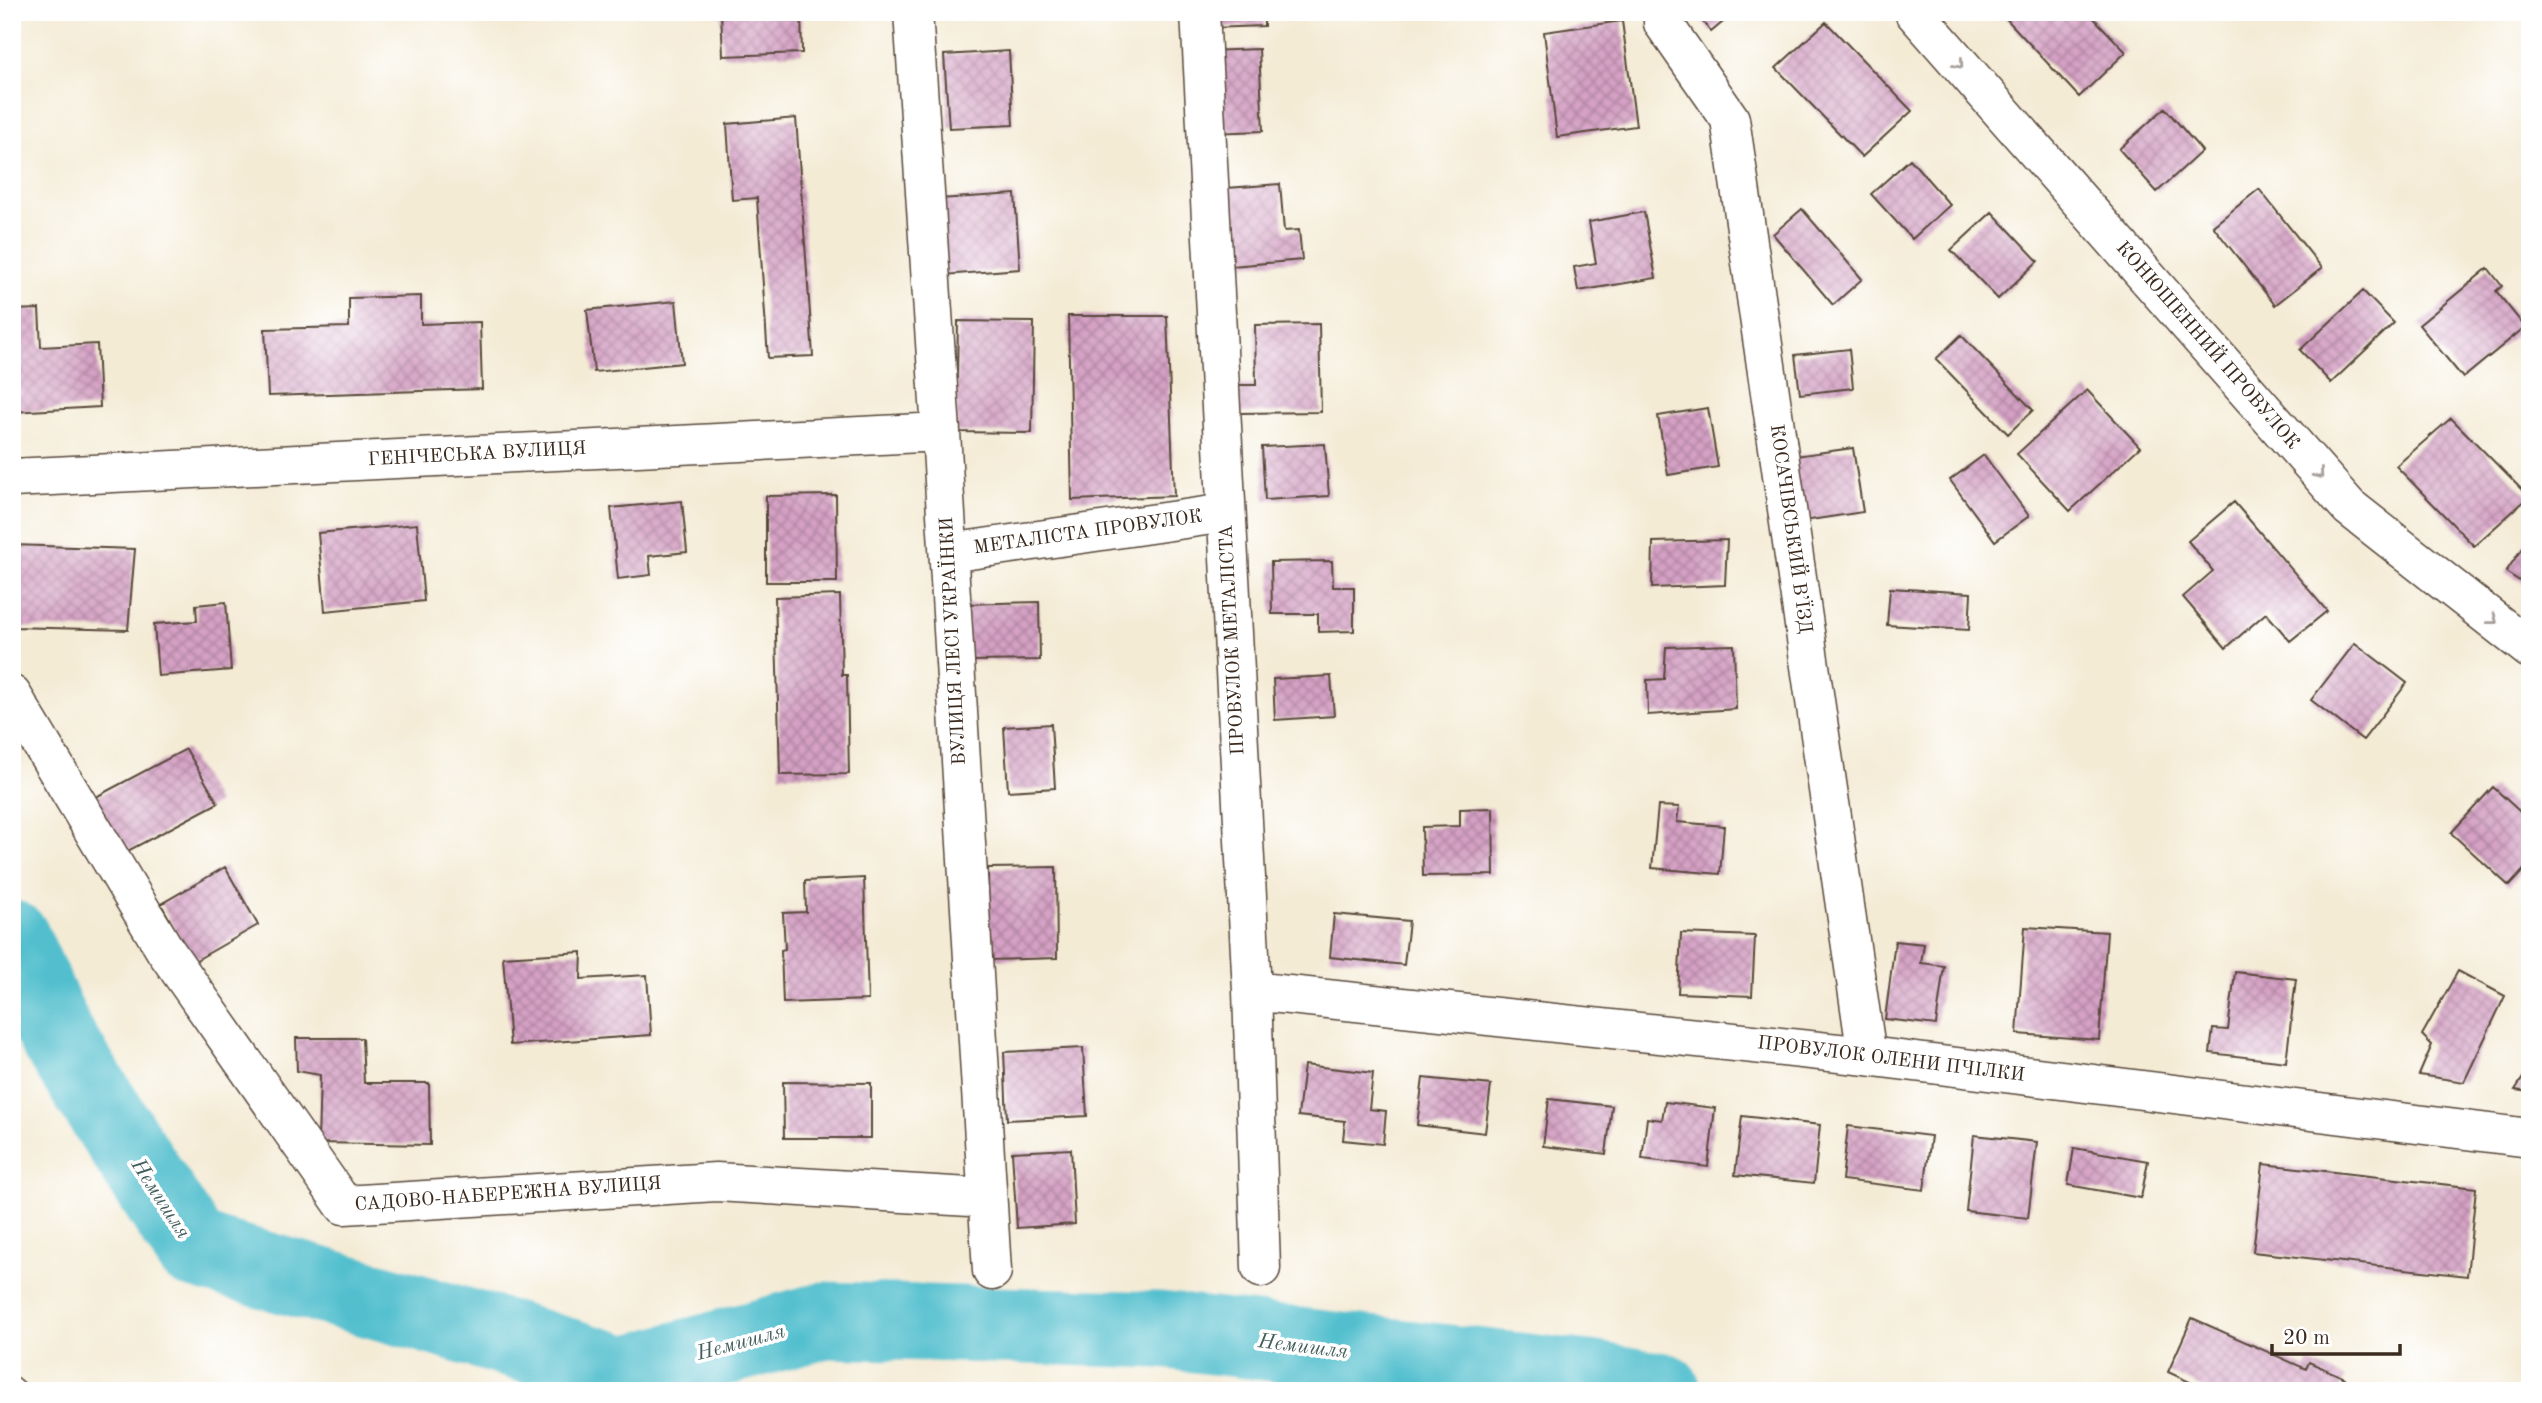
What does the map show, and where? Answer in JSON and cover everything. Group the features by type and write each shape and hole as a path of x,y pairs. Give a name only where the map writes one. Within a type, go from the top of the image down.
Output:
{"street":[{"name":"ВУЛИЦЯ ЛЕСІ УКРАЇНКИ","path":"913,12 942,432 992,1271"},
{"name":"ПРОВУЛОК МЕТАЛІСТА","path":"1200,12 1252,992 1261,1268"},
{"name":"КОНЮШЕННИЙ ПРОВУЛОК","path":"1914,12 2349,508 2530,649"},
{"name":"КОСАЧІВСЬКИЙ В’ЇЗД","path":"1663,23 1730,119 1867,1056"},
{"name":"ГЕНІЧЕСЬКА ВУЛИЦЯ","path":"12,478 942,432"},
{"name":"МЕТАЛІСТА ПРОВУЛОК","path":"949,552 1226,513"},
{"name":"САДОВО-НАБЕРЕЖНА ВУЛИЦЯ","path":"12,695 165,950 344,1205 716,1182 987,1198"},
{"name":"ПРОВУЛОК ОЛЕНИ ПЧІЛКИ","path":"1252,992 1867,1056 2530,1138"}],"lane":[{"path":"12,1386 18,1391"}],"building":[{"path":"721,12 801,12 802,53 723,56"},
{"path":"1210,12 1264,12 1264,26 1210,28"},
{"path":"1695,12 1735,12 1711,32"},
{"path":"2000,12 2088,12 2126,52 2079,97"},
{"path":"1622,21 1636,126 1557,137 1544,32"},
{"path":"1826,22 1912,111 1862,157 1776,68"},
{"path":"1259,49 1263,131 1210,133 1207,51"},
{"path":"1009,51 1013,125 949,128 944,55"},
{"path":"2165,108 2202,151 2157,192 2119,149"},
{"path":"796,118 813,356 768,358 757,198 732,200 727,124"},
{"path":"1910,159 1950,205 1912,239 1871,194"},
{"path":"1280,184 1284,231 1299,230 1302,260 1220,267 1214,189"},
{"path":"2259,189 2322,268 2275,305 2213,226"},
{"path":"1015,194 1020,269 944,275 939,199"},
{"path":"1802,209 1862,279 1833,305 1773,234"},
{"path":"1644,212 1656,278 1578,291 1574,267 1596,263 1589,222"},
{"path":"1992,212 2038,261 1998,299 1951,250"},
{"path":"2488,268 2502,286 2496,291 2525,327 2463,378 2419,325"},
{"path":"2363,291 2394,323 2331,383 2300,350"},
{"path":"421,296 421,324 480,322 482,389 268,396 265,329 349,327 349,298"},
{"path":"676,301 682,363 594,372 587,310"},
{"path":"39,309 41,347 97,344 100,407 12,412 12,310"},
{"path":"1068,316 1167,316 1174,496 1072,500"},
{"path":"958,321 1034,322 1032,433 956,432"},
{"path":"1319,324 1321,412 1239,413 1238,385 1256,385 1255,325"},
{"path":"1961,335 2033,410 2008,434 1936,359"},
{"path":"1849,349 1853,388 1800,394 1795,355"},
{"path":"2087,390 2140,447 2070,511 2017,454"},
{"path":"1708,408 1718,467 1668,475 1658,416"},
{"path":"2451,418 2529,497 2474,546 2396,466"},
{"path":"1325,444 1329,496 1265,500 1262,447"},
{"path":"1853,448 1863,512 1797,522 1788,457"},
{"path":"1984,455 2029,516 1995,541 1950,480"},
{"path":"836,495 837,582 766,582 766,496"},
{"path":"682,501 687,552 649,556 651,575 618,579 611,508"},
{"path":"2234,502 2327,611 2290,641 2266,613 2226,648 2183,597 2213,571 2188,541"},
{"path":"417,524 424,601 325,611 318,533"},
{"path":"2530,536 2530,588 2506,572"},
{"path":"1727,540 1725,585 1652,588 1653,542"},
{"path":"12,545 135,549 128,630 12,627"},
{"path":"1332,561 1333,587 1354,587 1354,631 1318,632 1318,614 1272,614 1271,562"},
{"path":"1890,588 1971,593 1969,630 1887,625"},
{"path":"840,595 842,675 847,675 849,774 780,775 775,597"},
{"path":"226,602 231,670 158,676 154,624 197,621 196,605"},
{"path":"1039,602 1040,660 968,661 966,604"},
{"path":"2355,643 2407,683 2363,740 2311,700"},
{"path":"1734,645 1736,709 1648,715 1647,680 1664,679 1666,647"},
{"path":"1331,676 1334,716 1275,720 1273,679"},
{"path":"1051,724 1055,788 1008,791 1004,727"},
{"path":"186,749 218,803 126,852 94,798"},
{"path":"2493,787 2530,821 2530,863 2509,886 2451,833"},
{"path":"1658,806 1679,807 1677,822 1724,826 1720,874 1652,868"},
{"path":"1493,808 1494,875 1423,876 1422,827 1460,826 1460,809"},
{"path":"225,867 258,925 193,962 161,904"},
{"path":"1056,867 1057,958 989,960 988,868"},
{"path":"864,878 868,1000 783,1003 783,913 806,912 805,881"},
{"path":"1334,914 1409,921 1404,965 1330,957"},
{"path":"2025,927 2107,932 2099,1040 2017,1034"},
{"path":"1681,933 1755,936 1752,996 1678,993"},
{"path":"1895,941 1924,944 1921,963 1944,966 1936,1025 1885,1019"},
{"path":"582,952 581,979 647,975 651,1035 510,1045 503,957"},
{"path":"2458,971 2505,996 2464,1082 2419,1075 2432,1045 2422,1035"},
{"path":"2235,972 2296,979 2286,1062 2210,1053 2213,1029 2228,1030"},
{"path":"296,1038 362,1038 364,1083 429,1083 430,1145 318,1143 320,1075 297,1071"},
{"path":"1083,1048 1087,1116 1007,1120 1004,1052"},
{"path":"1304,1065 1373,1073 1369,1109 1386,1111 1383,1144 1343,1140 1345,1121 1298,1116"},
{"path":"2530,1067 2530,1092 2515,1090"},
{"path":"1423,1078 1491,1085 1485,1133 1417,1125"},
{"path":"783,1082 871,1083 871,1138 784,1138"},
{"path":"1549,1099 1612,1106 1606,1154 1543,1146"},
{"path":"1665,1102 1715,1108 1708,1167 1642,1159 1647,1118 1662,1120"},
{"path":"1742,1116 1820,1125 1814,1183 1735,1175"},
{"path":"1848,1126 1931,1136 1924,1190 1842,1180"},
{"path":"1974,1135 2037,1142 2028,1218 1966,1211"},
{"path":"2074,1148 2148,1161 2141,1198 2068,1185"},
{"path":"1071,1149 1075,1224 1017,1228 1012,1152"},
{"path":"2263,1164 2476,1188 2467,1276 2253,1252"},
{"path":"2192,1318 2306,1369 2309,1362 2345,1378 2339,1391 2209,1391 2168,1372"}],"waterway":[{"name":"Немишля","path":"12,939 56,1036 193,1250 627,1374 825,1320 1160,1330 1589,1379 1663,1391"}]}
